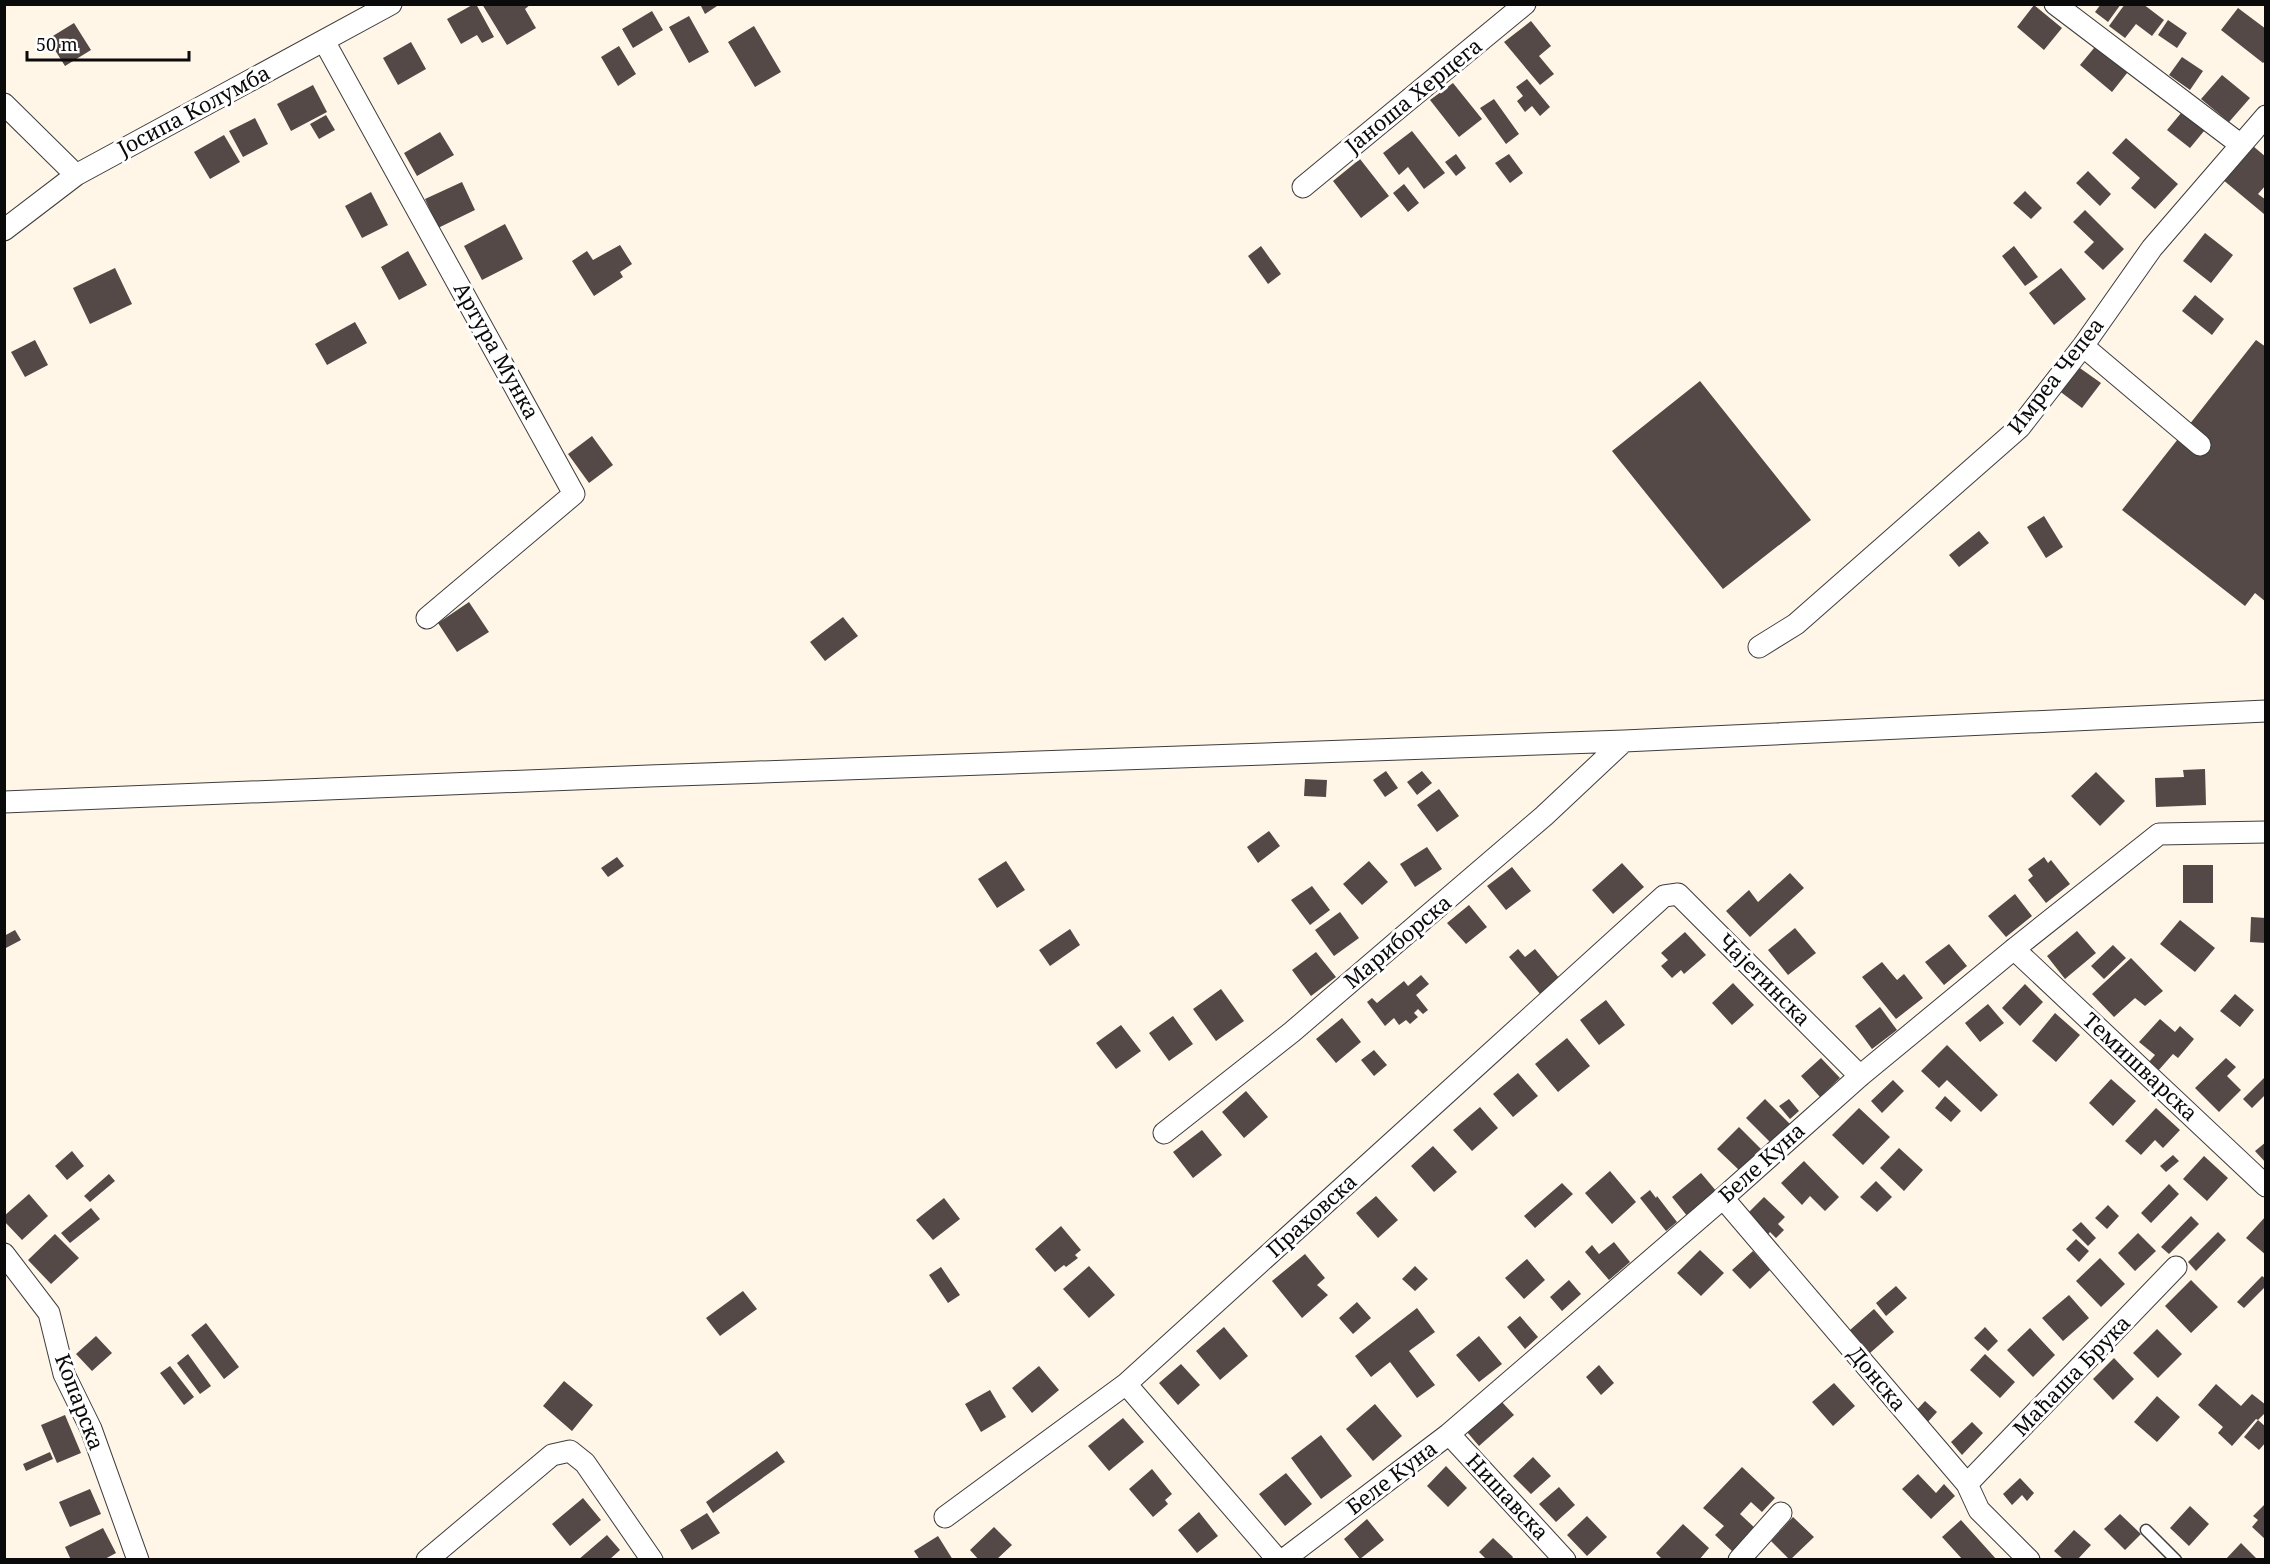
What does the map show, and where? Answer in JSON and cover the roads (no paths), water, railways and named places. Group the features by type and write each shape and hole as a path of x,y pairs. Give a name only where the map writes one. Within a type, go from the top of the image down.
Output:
{"street":[{"name":"Јосипа Колумба","path":"4,230 76,175 392,4"},
{"name":"Јаноша Херцега","path":"1303,187 1525,4"},
{"path":"2055,4 2241,145"},
{"name":"Артура Мунка","path":"324,41 574,494 428,618"},
{"path":"4,104 76,175"},
{"name":"Имреа Чепеа","path":"1759,647 1796,624 2020,428 2083,346 2152,248 2265,116"},
{"path":"2083,346 2200,445"},
{"path":"4,802 668,775 1624,741 2265,711"},
{"name":"Мариборска","path":"1164,1133 1310,1016 1544,816 1624,741"},
{"name":"Беле Куна","path":"1282,1560 1449,1434 1723,1198 1860,1076 2014,949 2159,834 2265,832"},
{"name":"Чајетинска","path":"1664,896 1678,894 1860,1076"},
{"name":"Праховска","path":"945,1517 1126,1384 1664,896"},
{"name":"Темишварска","path":"2014,949 2265,1186"},
{"name":"Донска","path":"1723,1198 1967,1484 1979,1510 2029,1560"},
{"name":"Копарска","path":"4,1254 49,1313 64,1374 91,1430 138,1560"},
{"name":"Маћаша Брука","path":"1967,1484 2176,1267"},
{"path":"1126,1384 1278,1560"},
{"name":"Нишавска","path":"1449,1434 1565,1560"},
{"path":"428,1560 552,1455 570,1451 585,1463 652,1560"},
{"path":"1739,1560 1781,1513"}],"lane":[{"path":"2146,1530 2176,1560"}]}
